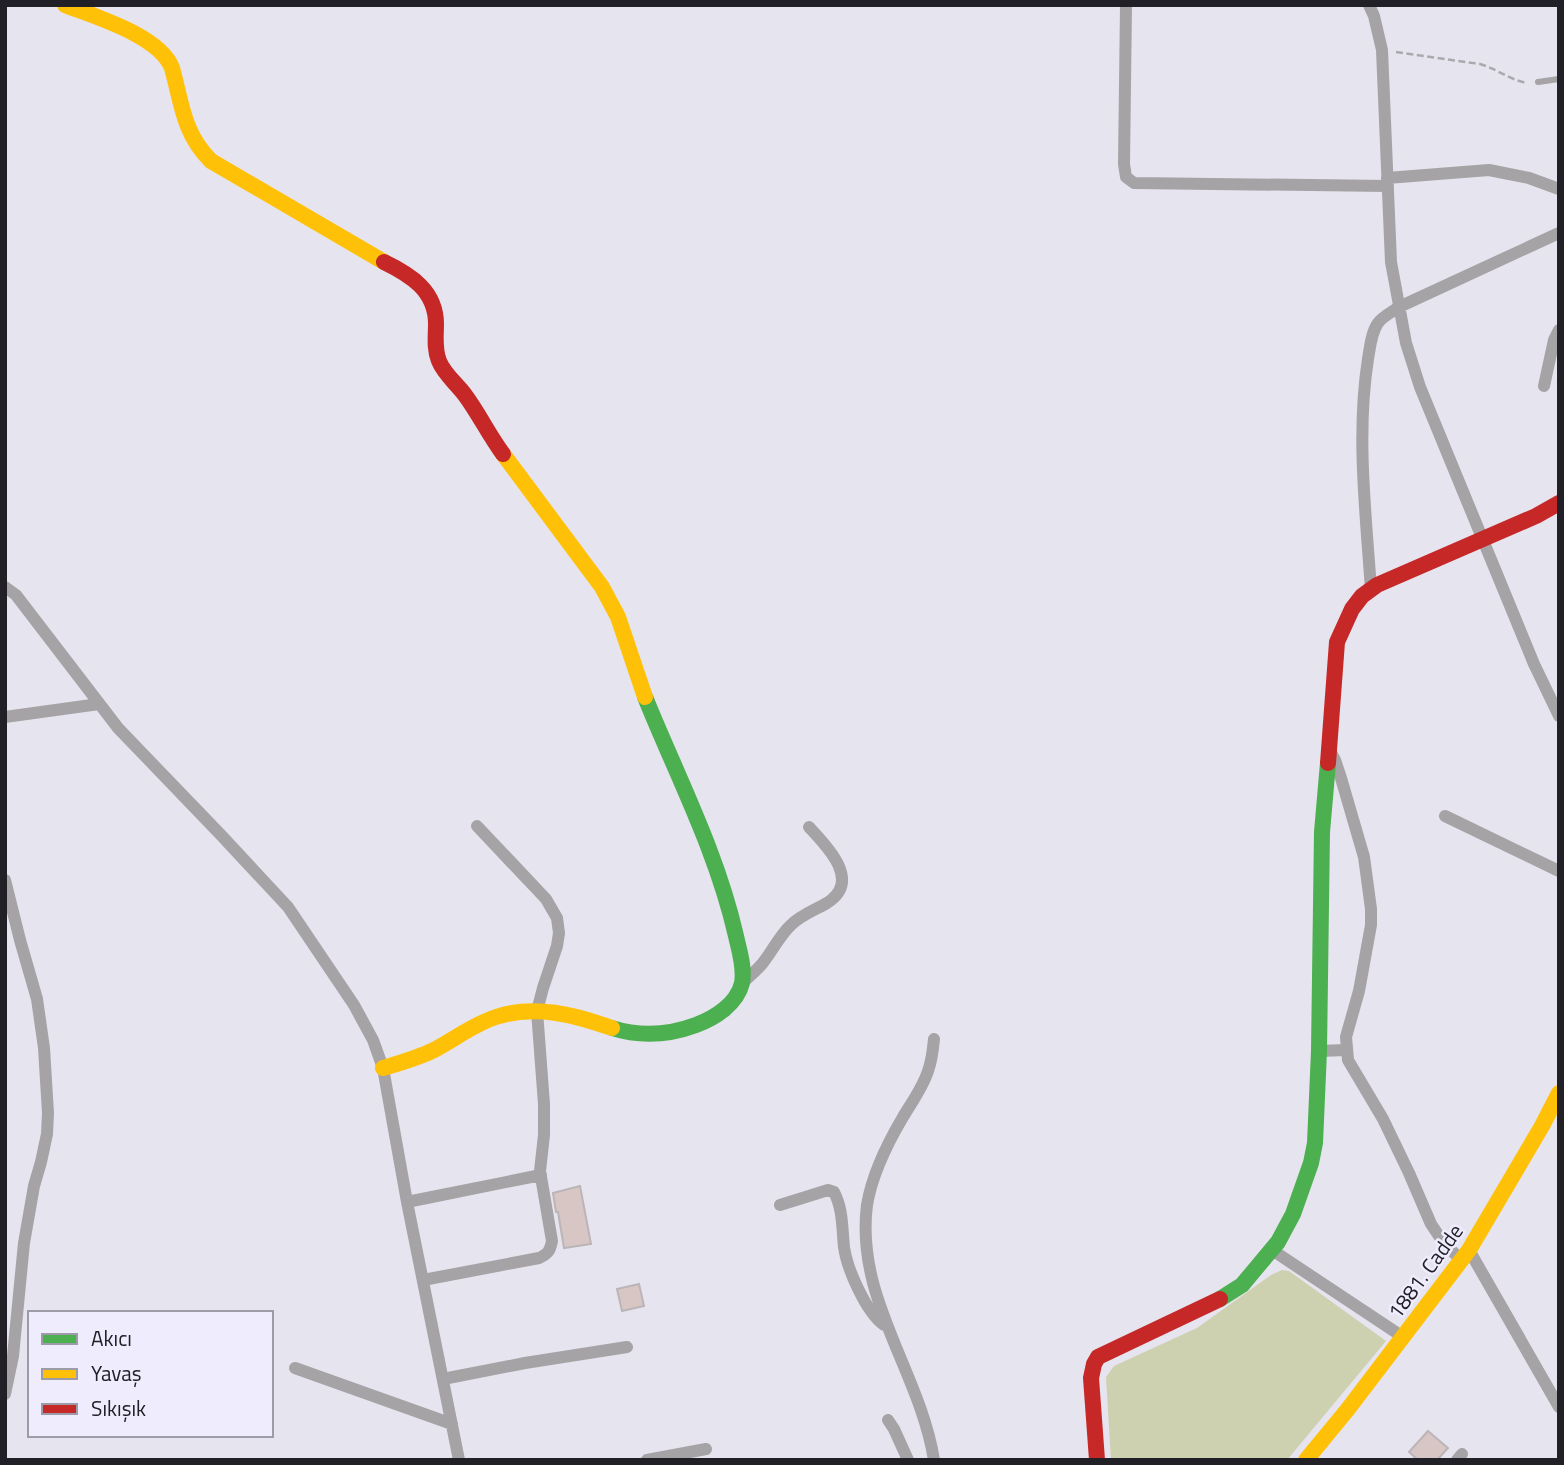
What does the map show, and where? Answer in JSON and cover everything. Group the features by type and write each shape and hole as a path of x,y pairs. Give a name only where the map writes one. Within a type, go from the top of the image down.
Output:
{"street":[{"path":"65,5 142,38 165,56 172,65 186,128 199,150 211,161 377,259 404,271 427,291 435,308 435,342 439,361 463,391 499,449 593,572 608,597 660,736 712,851 734,920 742,983"},
{"path":"1126,5 1124,164 1126,177 1134,183 1387,182 1489,170 1529,178 1559,189"},
{"path":"1369,5 1382,50 1391,262 1406,343 1420,387 1534,664 1559,716"},
{"path":"1371,590 1363,464 1364,384 1372,334 1378,322 1399,307 1559,233"},
{"path":"1544,386 1554,340 1559,330"},
{"path":"1097,1460 1091,1378 1098,1357 1220,1299 1242,1285 1279,1242 1293,1214 1311,1163 1316,1132 1319,1051 1322,832 1336,642 1352,610 1377,584 1536,516 1559,503"},
{"path":"5,587 16,595 118,728 288,907 354,1004 373,1040 383,1068 459,1460"},
{"path":"5,717 99,704"},
{"path":"1329,751 1341,778 1364,858 1371,909 1371,925 1359,991 1346,1037 1348,1060 1382,1119 1431,1224 1443,1242 1465,1255 1559,1407"},
{"path":"1445,816 1559,871"},
{"path":"423,1280 539,1258 547,1254 552,1241 541,1175 544,1104 537,1011 557,946 557,918 546,899 477,826"},
{"path":"383,1068 417,1058 490,1019 516,1012 552,1011 634,1033 666,1032 710,1019 734,999 742,983 761,965 790,926 827,903 840,890 841,870 829,848 809,827"},
{"path":"5,880 37,999 44,1048 48,1113 43,1153 24,1243 13,1356 5,1394"},
{"path":"933,1460 931,1442 914,1390 887,1327 873,1285 865,1235 872,1184 901,1119 928,1072 934,1039"},
{"path":"1319,1051 1346,1049"},
{"name":"1881. Cadde","path":"1306,1460 1465,1255 1559,1093"},
{"path":"407,1202 541,1175"},
{"path":"780,1205 828,1190 834,1192 840,1207 845,1249 851,1271 869,1308 877,1320 887,1327"},
{"path":"1272,1250 1403,1337"},
{"path":"443,1379 627,1347"},
{"path":"295,1368 452,1424"},
{"path":"888,1420 908,1460"},
{"path":"647,1460 706,1449"}],"lane":[{"path":"1538,82 1559,79"}],"path":[{"path":"1382,50 1480,64 1492,67 1515,80 1538,82"}],"green space":[{"path":"1282,1270 1289,1271 1386,1341 1287,1460 1111,1460 1106,1377 1114,1366 1197,1328"}],"building":[{"path":"580,1186 591,1244 564,1248 553,1193"},
{"path":"639,1284 644,1306 622,1311 617,1289"},
{"path":"1428,1431 1448,1448 1437,1460 1418,1460 1409,1452"}],"traffic: fast":[{"path":"612,1028 654,1034 696,1025 718,1014 730,1004 739,991 743,977 736,936 718,874 645,697"},
{"path":"1220,1299 1242,1285 1278,1242 1293,1214 1311,1163 1315,1143 1319,1051 1322,832 1328,763"}],"traffic: slow":[{"path":"65,5 126,29 155,46 172,68 181,106 194,140 211,161 384,262"},
{"path":"503,454 602,587 618,617 645,697"},
{"path":"383,1068 428,1053 480,1024 511,1013 555,1013 612,1028"},
{"path":"1306,1460 1469,1250 1559,1093"}],"traffic: jam":[{"path":"384,262 404,273 427,293 435,312 436,347 441,366 470,402 503,454"},
{"path":"1328,763 1337,642 1352,609 1362,596 1377,585 1536,516 1559,503"},
{"path":"1097,1460 1091,1378 1098,1357 1220,1299"}]}
